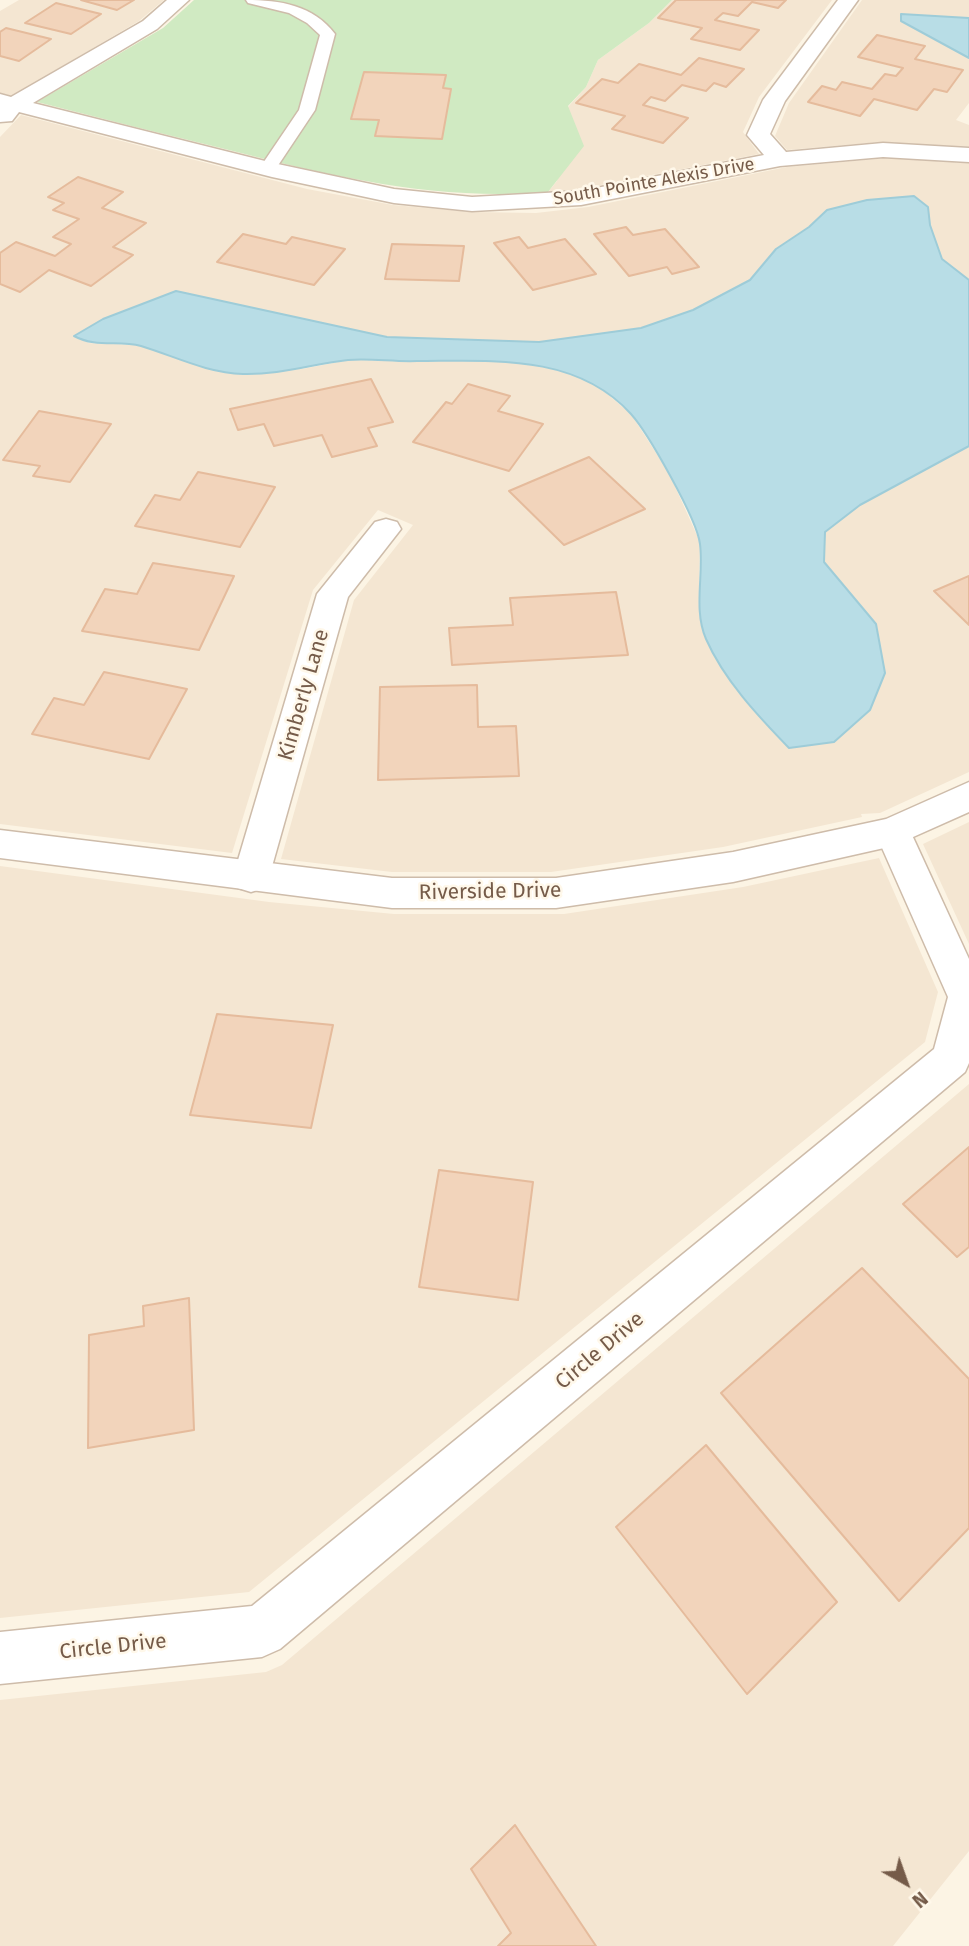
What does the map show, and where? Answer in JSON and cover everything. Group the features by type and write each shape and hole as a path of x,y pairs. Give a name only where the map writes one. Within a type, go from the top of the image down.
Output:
{"street":[{"name":"South Pointe Alexis Drive","path":"5,109 150,25 179,0"},
{"path":"780,159 758,135 774,100 848,0"},
{"name":"South Pointe Alexis Drive","path":"5,109 394,197 472,204 519,204 581,198 780,159 883,150 969,155"},
{"name":"Kimberly Lane","path":"251,877 333,594 386,529"},
{"name":"Riverside Drive","path":"0,845 392,893 556,893 733,867 893,832 969,796"},
{"name":"Circle Drive","path":"0,1658 262,1631 951,1059 967,997 893,832"}],"lane":[{"path":"253,0 285,7 316,19 328,34 307,110 267,169"}],"shaded area":[{"path":"19,0 164,0 139,21 12,96 0,93 0,11"},
{"path":"672,0 832,0 759,97 743,132 759,154 575,190 548,192 557,181 568,107 586,87 598,60 649,23"},
{"path":"862,0 969,0 969,18 902,14 901,21 969,58 969,103 956,120 969,125 969,147 880,142 787,150 775,136 789,103"},
{"path":"21,115 307,189 393,205 472,212 536,213 588,207 787,167 888,158 969,163 969,280 942,259 930,225 928,207 914,196 867,200 827,210 809,227 776,249 750,280 693,310 641,328 539,342 387,337 176,291 87,343 139,345 197,365 242,374 302,369 349,360 517,361 568,372 599,387 631,414 669,473 700,542 699,600 876,624 824,562 825,532 860,505 969,446 969,772 880,813 861,814 862,817 723,847 551,872 392,872 281,859 354,600 413,525 378,510 313,590 232,853 0,824 0,137"},
{"path":"969,822 969,944 923,844"},
{"path":"879,858 938,992 925,1042 249,1592 0,1618 0,866 269,902 394,914 564,914 743,887"},
{"path":"969,1084 969,1851 893,1946 0,1946 0,1700 266,1672 282,1665"}],"green space":[{"path":"194,0 672,0 649,23 598,60 586,87 568,106 584,146 548,192 508,194 428,190 351,178 37,102 163,28"}],"water":[{"path":"901,14 969,18 969,58 901,21"},
{"path":"914,196 928,207 930,225 942,259 969,280 969,446 860,505 825,532 824,562 876,624 885,673 870,710 834,742 789,748 754,710 722,669 702,628 699,604 700,544 681,497 660,457 631,414 609,394 585,380 559,370 531,365 474,361 356,360 270,373 230,373 141,346 91,342 74,336 103,319 176,291 387,337 539,342 641,328 693,310 750,280 776,249 809,227 827,210 867,200"}],"building":[{"path":"81,0 134,0 117,10"},
{"path":"676,0 786,0 778,8 752,2 738,16 723,13 715,20 759,30 740,50 691,39 702,28 658,18"},
{"path":"56,3 101,14 71,34 25,23"},
{"path":"6,28 51,39 19,61 0,56 0,32"},
{"path":"877,35 925,46 915,59 963,70 947,92 934,89 917,110 874,99 860,116 808,102 822,86 836,90 842,82 872,89 885,74 896,76 903,68 858,57"},
{"path":"699,58 744,69 726,87 714,83 706,91 682,85 665,101 651,97 643,105 688,118 663,143 612,129 625,116 576,103 602,79 618,83 639,64 681,75"},
{"path":"364,72 446,75 443,88 451,89 442,139 375,136 379,120 351,119"},
{"path":"78,177 123,192 102,208 146,223 113,247 133,255 91,286 49,270 20,292 0,284 0,253 16,242 55,256 71,244 53,237 79,219 53,210 64,203 48,197"},
{"path":"626,227 633,235 665,229 699,267 672,274 667,267 629,276 594,234"},
{"path":"243,234 286,244 292,237 345,249 314,285 217,262"},
{"path":"519,237 528,248 565,239 596,274 533,290 494,243"},
{"path":"392,244 464,246 459,281 385,279"},
{"path":"371,379 393,422 368,428 377,446 332,457 322,435 274,446 264,424 238,430 230,409"},
{"path":"468,384 510,396 498,411 543,424 509,471 413,442 446,402 452,404"},
{"path":"39,411 111,424 70,482 33,476 40,466 3,460"},
{"path":"589,457 645,509 564,545 509,491"},
{"path":"198,472 275,487 240,547 135,526 155,495 180,500"},
{"path":"153,563 234,576 199,650 82,631 105,589 137,594"},
{"path":"969,576 969,625 934,591"},
{"path":"616,592 628,655 452,665 449,628 513,625 510,598"},
{"path":"104,672 187,689 149,759 32,734 54,698 84,705"},
{"path":"477,685 478,727 516,726 519,776 378,780 380,687"},
{"path":"217,1014 333,1025 311,1128 190,1115"},
{"path":"969,1147 969,1247 957,1257 903,1204"},
{"path":"439,1170 533,1182 518,1300 419,1287"},
{"path":"862,1268 969,1379 969,1528 899,1601 721,1393"},
{"path":"189,1298 194,1430 88,1448 89,1335 144,1326 143,1306"},
{"path":"706,1445 837,1602 747,1694 616,1527"},
{"path":"515,1825 596,1946 498,1946 511,1933 471,1869"}]}
